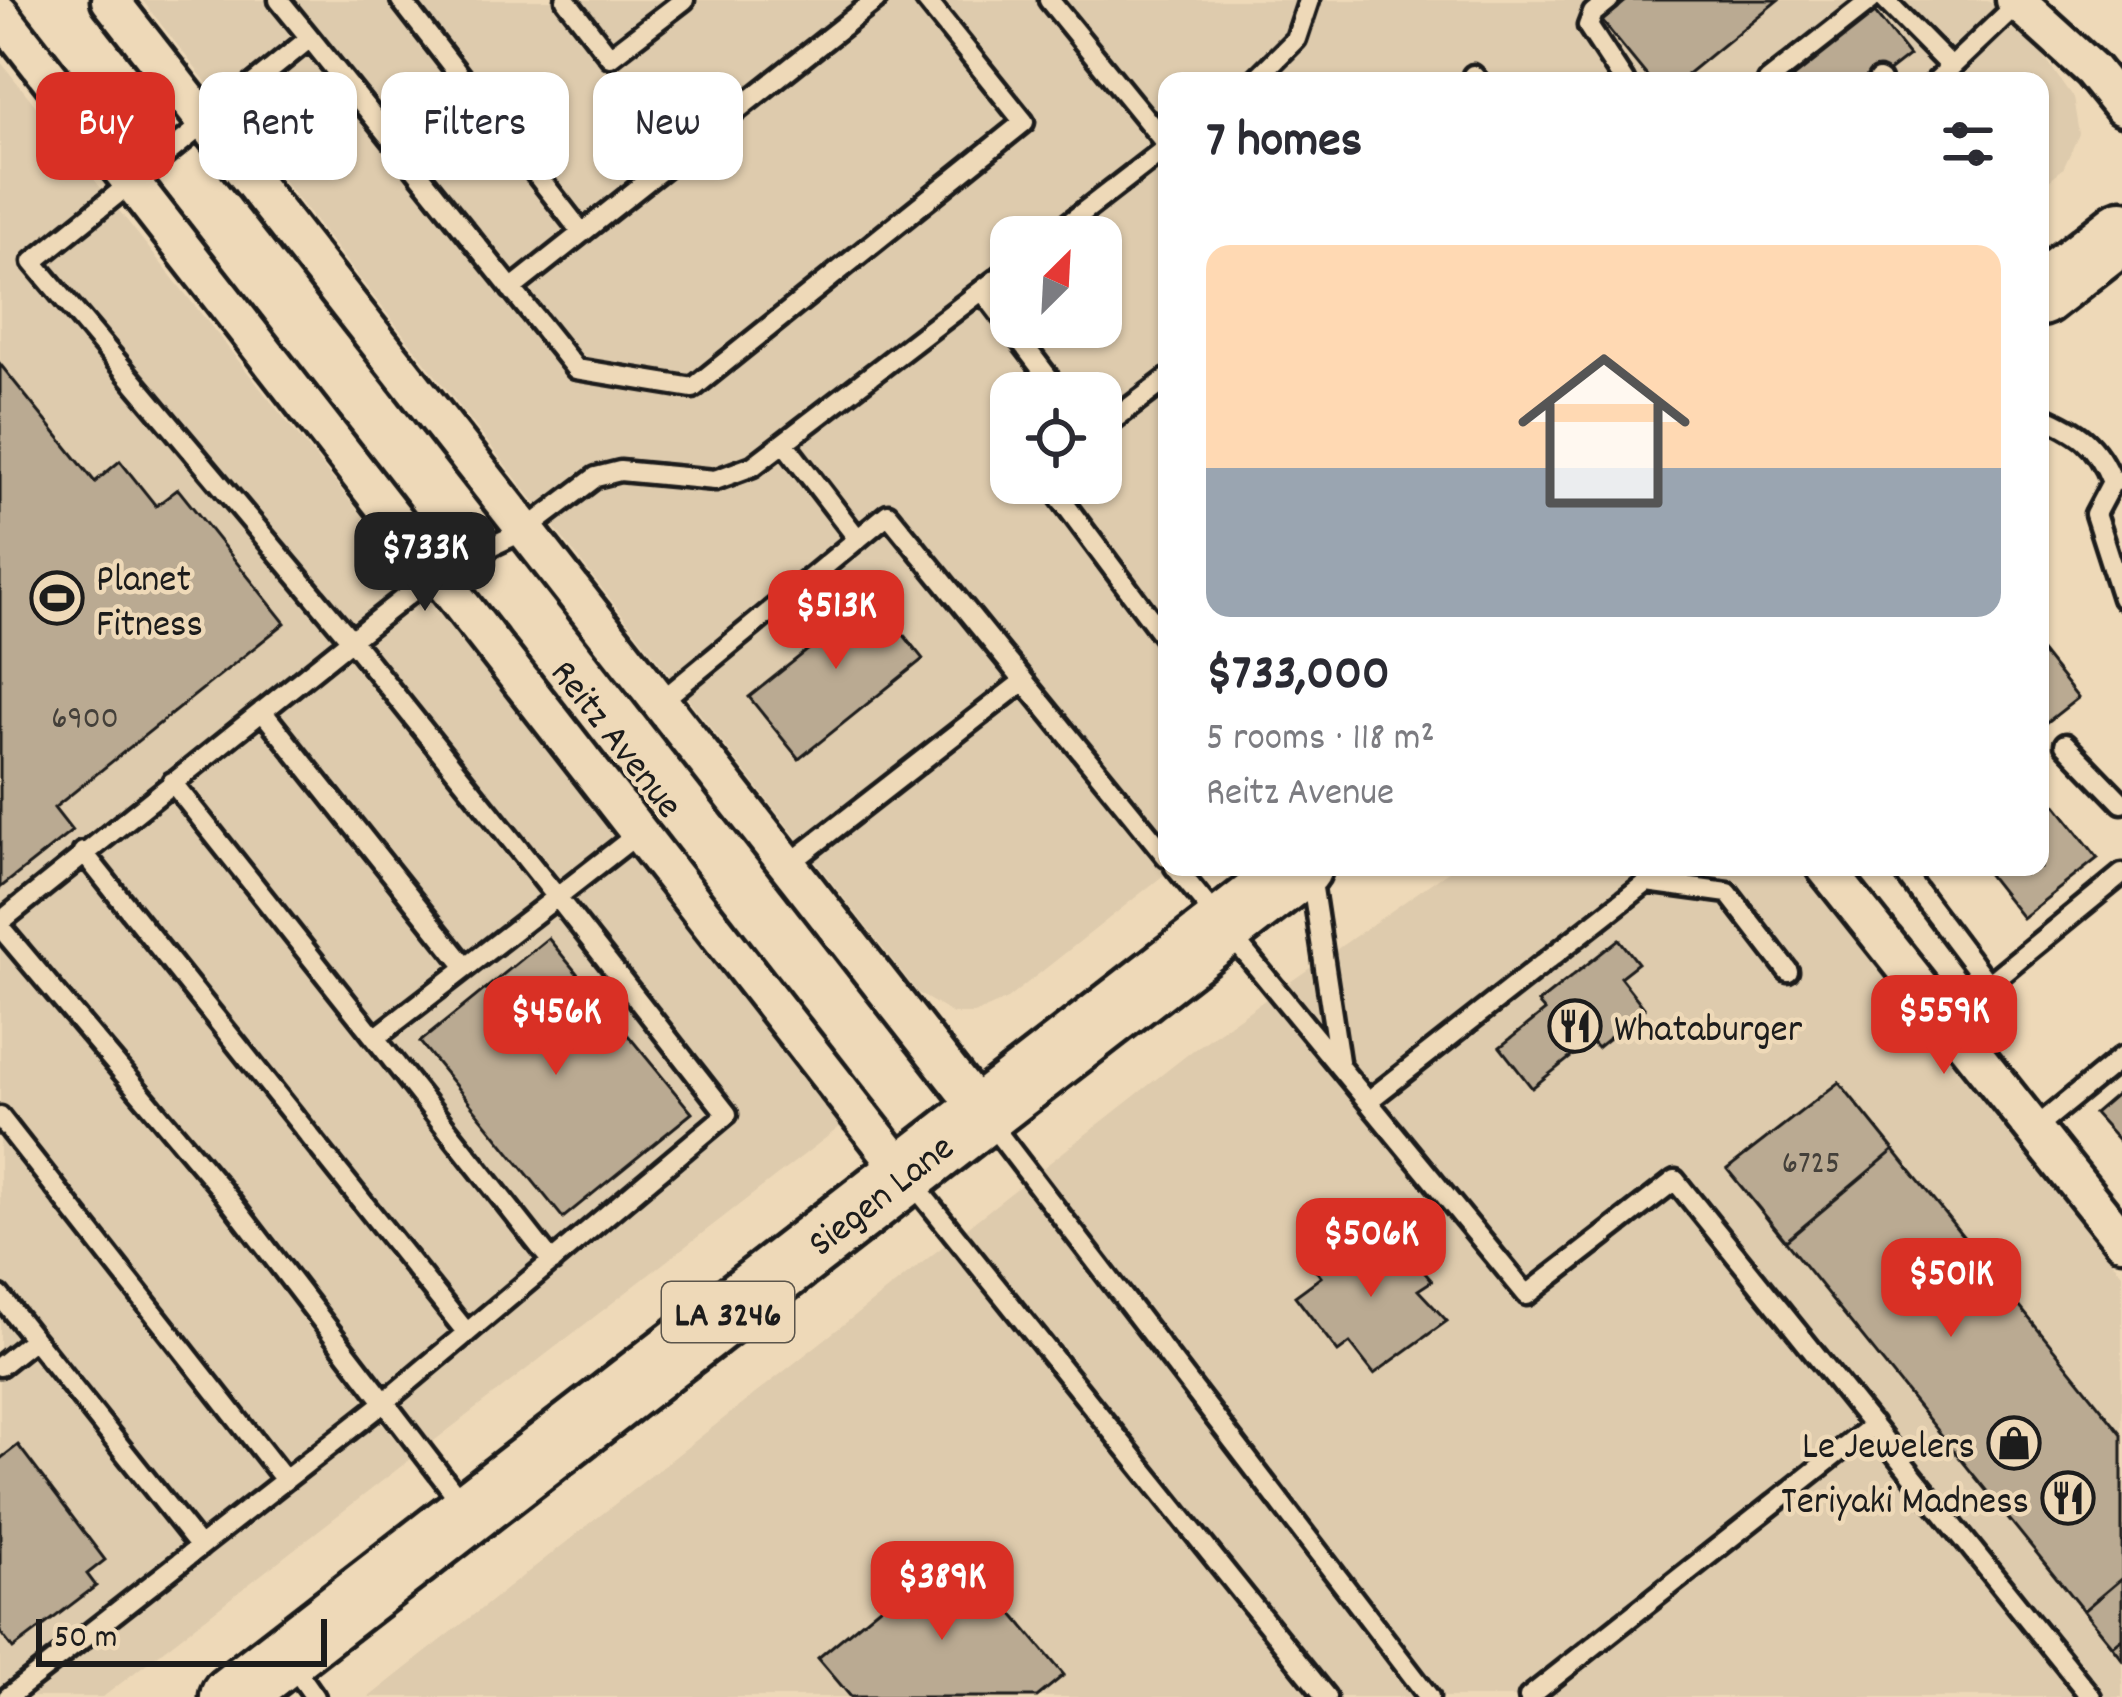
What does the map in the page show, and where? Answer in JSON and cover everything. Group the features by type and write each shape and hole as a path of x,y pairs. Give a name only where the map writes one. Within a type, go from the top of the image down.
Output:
{"main road":[{"path":"2049,280 2122,231"},
{"name":"Siegen Lane","path":"231,1697 300,1676 472,1515 904,1172 1294,876"}],"street":[{"name":"Reitz Avenue","path":"110,0 199,113"},
{"path":"2017,2 2092,70 2122,107"},
{"name":"Reitz Avenue","path":"0,14 904,1172"},
{"name":"Reitz Avenue","path":"251,180 982,1113"},
{"path":"1832,876 2122,1240"}],"lane":[{"path":"279,0 576,369 693,388 1024,122 926,0"},
{"path":"401,0 582,233"},
{"path":"566,0 610,57 684,0"},
{"path":"511,289 876,0"},
{"path":"1049,0 1158,135"},
{"path":"1263,72 1296,39 1309,0"},
{"path":"1609,0 1588,26 1618,72"},
{"path":"1784,72 1843,30 1871,0"},
{"path":"1885,0 1941,72"},
{"path":"1945,72 2017,2"},
{"path":"268,72 310,38"},
{"path":"0,1688 7,1697 381,1405 727,1114 351,640 33,262 199,128"},
{"path":"1078,216 1158,153"},
{"path":"472,1515 381,1405 217,1184 0,924 83,852 437,571 526,530 596,477 620,471 715,480 741,473 990,284"},
{"path":"982,290 1044,372"},
{"path":"1122,413 1158,386"},
{"path":"2049,419 2078,431 2100,452 2117,481 2095,514 2122,598"},
{"path":"784,443 858,539"},
{"path":"1065,504 1158,629"},
{"path":"660,702 888,514 1158,846"},
{"path":"788,865 1021,683"},
{"path":"262,711 466,967"},
{"path":"2066,744 2122,803"},
{"path":"172,782 552,1262"},
{"path":"375,1038 640,832"},
{"path":"83,852 467,1333"},
{"path":"1945,1020 2122,874"},
{"path":"1183,876 1527,1295 1676,1180 2091,1697"},
{"path":"1308,876 1339,1061"},
{"path":"1907,876 1988,983"},
{"path":"1368,1101 1647,882 1728,893 1788,971"},
{"path":"2032,1130 2122,1057"},
{"path":"982,1113 1429,1697"},
{"path":"0,1118 285,1480"},
{"path":"904,1172 1326,1697"},
{"path":"0,1296 200,1546"},
{"path":"0,1366 34,1339"},
{"path":"1529,1697 1873,1425"}],"shaded area":[{"path":"142,0 1988,0 2030,37 2073,98 2079,134 2063,169 2049,180 2049,72 1158,72 1158,876 1163,876 1007,999 974,1014 953,1014 918,993 283,180 357,180 357,72 199,73"},
{"path":"0,61 36,106 36,180 95,180 845,1123 103,1697 0,1697"},
{"path":"1441,876 1804,876 2122,1274 2122,1697 369,1697 1192,1051"}],"building":[{"path":"1627,0 1778,0 1690,72 1644,72 1602,21"},
{"path":"1875,13 1909,56 1889,72 1800,72"},
{"path":"0,364 95,482 120,461 156,506 178,489 285,623 54,808 72,831 0,888"},
{"path":"863,584 923,659 799,759 749,697 819,641 808,628"},
{"path":"2049,661 2078,698 2049,721"},
{"path":"2049,796 2098,858 2022,918 1989,876 2049,876"},
{"path":"548,938 692,1113 563,1218 420,1042"},
{"name":"Whataburger","path":"1619,939 1638,963 1620,977 1645,1009 1597,1048 1591,1041 1532,1088 1500,1047 1545,1011 1538,1003"},
{"path":"1839,1082 2122,1434 2122,1659 1727,1169"},
{"path":"1839,1082 1894,1150 1786,1241 1727,1169"},
{"path":"2122,1090 2122,1145 2094,1114"},
{"path":"1385,1227 1432,1281 1418,1290 1447,1321 1374,1374 1350,1343 1338,1352 1295,1296 1321,1277 1308,1260 1337,1239 1351,1254"},
{"path":"18,1445 105,1560 87,1574 96,1586 13,1649 0,1632 0,1459"},
{"path":"955,1545 1064,1675 1037,1697 851,1697 818,1658"},
{"path":"2122,1578 2122,1638 2112,1646 2083,1611"}],"place":[{"name":"Planet Fitness","path":"57,598"},
{"name":"Whataburger","path":"1575,1026"},
{"name":"Le Jewelers","path":"2014,1443"},
{"name":"Teriyaki Madness","path":"2068,1498"}]}
